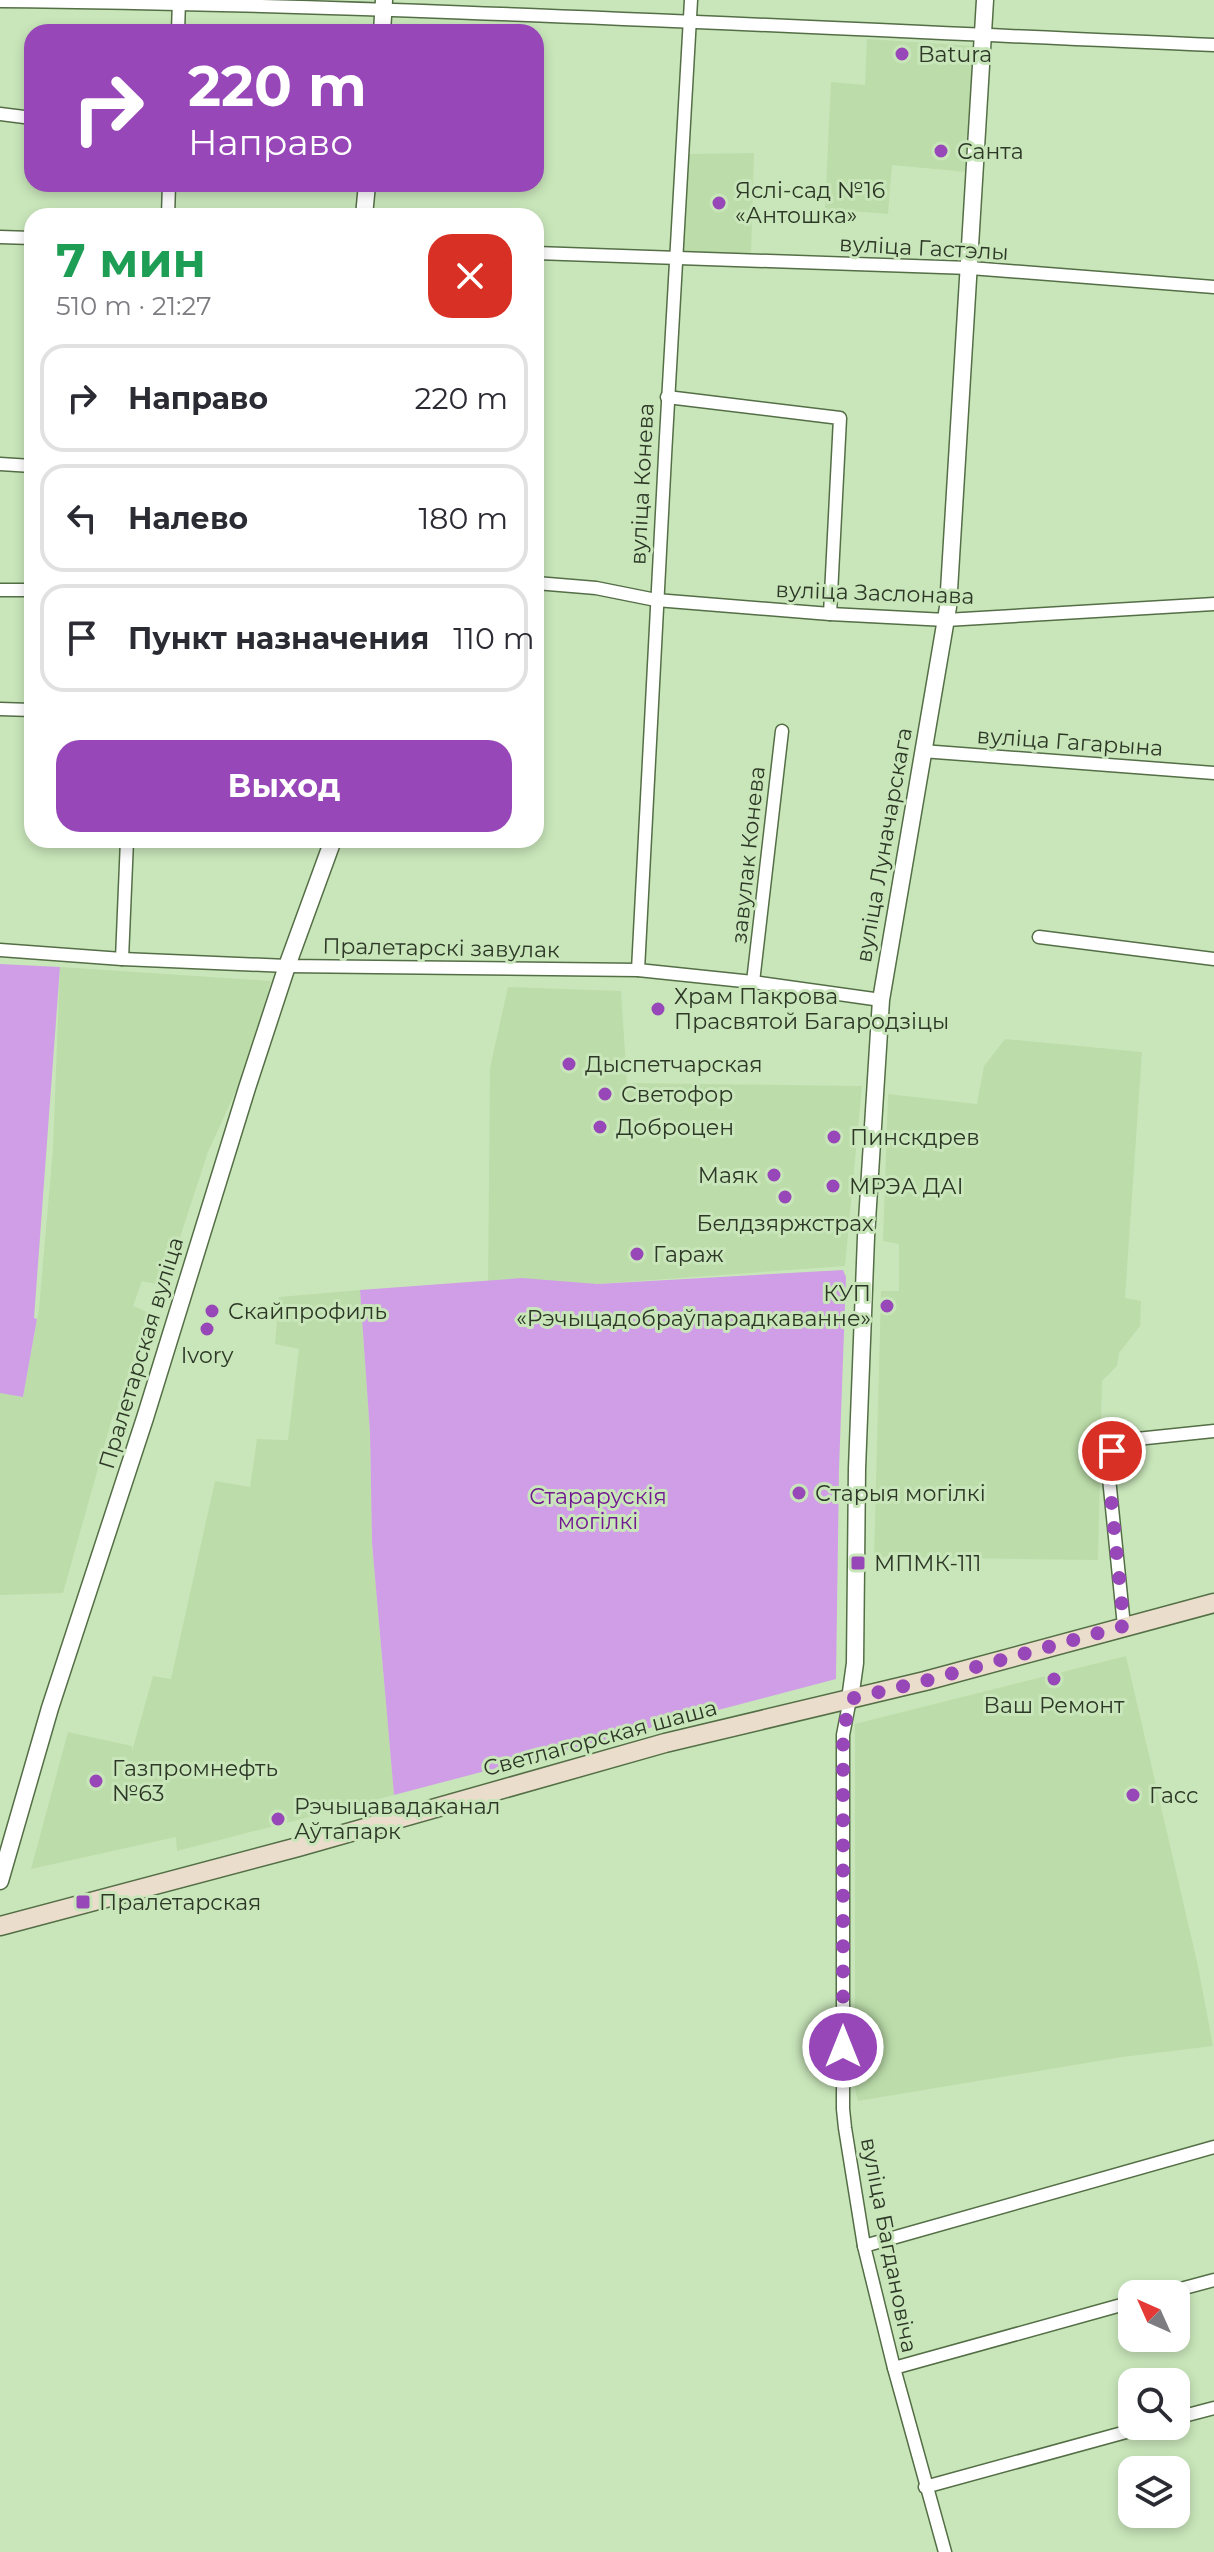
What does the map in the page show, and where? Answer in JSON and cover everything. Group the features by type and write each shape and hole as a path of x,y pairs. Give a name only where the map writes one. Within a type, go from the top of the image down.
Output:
{"main road":[{"name":"Светлагорская шаша","path":"0,1926 298,1847 665,1743 925,1681 1214,1603"}],"street":[{"name":"вуліца Конева","path":"638,970 691,0"},
{"name":"вуліца Луначарскага","path":"850,1699 855,1663 858,1446 866,1237 881,1000 946,620 985,0"},
{"path":"0,1 384,5 1214,45"},
{"path":"178,24 179,2"},
{"path":"0,114 24,117"},
{"path":"0,237 24,238"},
{"name":"вуліца Гастэлы","path":"544,253 970,268 1214,287"},
{"path":"667,397 840,418 830,614"},
{"path":"0,464 24,466"},
{"name":"вуліца Заслонава","path":"544,584 596,588 656,600 946,620 1214,604"},
{"path":"0,590 24,590"},
{"path":"0,709 24,710"},
{"name":"завулак Конева","path":"753,982 782,731"},
{"name":"вуліца Гагарына","path":"922,751 1214,773"},
{"path":"122,959 127,848"},
{"name":"Пралетарская вуліца","path":"0,1881 50,1708 139,1436 214,1190 287,966 330,848"},
{"path":"1039,937 1214,959"},
{"name":"Пралетарскі завулак","path":"0,950 287,966 638,970 881,1000"},
{"path":"1124,1626 1109,1478 1112,1451 1127,1440 1214,1431"},
{"name":"вуліца Багдановіча","path":"850,1699 843,1735 843,2109 864,2246 925,2487 945,2552"},
{"path":"864,2246 1214,2147"},
{"path":"1190,2286 1214,2280"},
{"path":"894,2368 1118,2306"},
{"path":"1190,2414 1214,2408"},
{"path":"925,2487 1118,2434"}],"shaded area":[{"path":"867,39 976,46 967,172 892,165 888,214 825,209 831,82 865,85"},
{"name":"Яслі-сад №16 «Антошка»","path":"754,153 751,254 683,253 688,154"},
{"path":"60,967 271,981 249,1062 208,1152 164,1286 142,1281 133,1306 152,1314 119,1415 113,1415 63,1593 0,1595 0,1392 23,1397 39,1309 53,1148"},
{"path":"508,987 621,991 627,1083 862,1086 845,1266 488,1292 490,1068"},
{"path":"1005,1039 1142,1052 1125,1298 1141,1301 1140,1326 1119,1353 1117,1366 1102,1381 1098,1560 874,1557 881,1291 899,1291 899,1244 883,1241 888,1094 977,1104 984,1066"},
{"name":"Рэчыцавадаканал Аўтапарк","path":"360,1290 370,1433 372,1543 394,1795 177,1851 176,1837 31,1869 68,1732 132,1746 132,1751 153,1676 171,1679 215,1481 250,1487 257,1439 288,1440 299,1349 275,1344 279,1297"},
{"path":"1126,1656 1198,1966 1213,2046 1122,2057 858,2101 855,2089 855,1724"}],"green space":[{"path":"0,964 60,967 34,1318 37,1319 23,1397 0,1393"},
{"name":"Старарускія могілкі","path":"843,1270 846,1277 836,1679 394,1795 372,1543 370,1433 360,1290 522,1278 597,1284"}],"place":[{"name":"Batura","path":"902,54"},
{"name":"Санта","path":"941,151"},
{"name":"Яслі-сад №16 «Антошка»","path":"719,203"},
{"name":"Храм Пакрова Прасвятой Багародзіцы","path":"658,1009"},
{"name":"Дыспетчарская","path":"569,1064"},
{"name":"Светофор","path":"605,1094"},
{"name":"Доброцен","path":"600,1127"},
{"name":"Пинскдрев","path":"834,1137"},
{"name":"Маяк","path":"774,1175"},
{"name":"МРЭА ДАІ","path":"833,1186"},
{"name":"Белдзяржстрах","path":"785,1197"},
{"name":"Гараж","path":"637,1254"},
{"name":"КУП «Рэчыцадобраўпарадкаванне»","path":"887,1306"},
{"name":"Скайпрофиль","path":"212,1311"},
{"name":"Ivory","path":"207,1329"},
{"name":"Старыя могілкі","path":"799,1493"},
{"name":"МПМК-111","path":"858,1563"},
{"name":"Ваш Ремонт","path":"1054,1679"},
{"name":"Газпромнефть №63","path":"96,1781"},
{"name":"Гасс","path":"1133,1795"},
{"name":"Рэчыцавадаканал Аўтапарк","path":"278,1819"},
{"name":"Пралетарская","path":"83,1902"}],"route":[{"path":"843,2047 843,1735 850,1699 1124,1626 1109,1478 1112,1451"}]}
